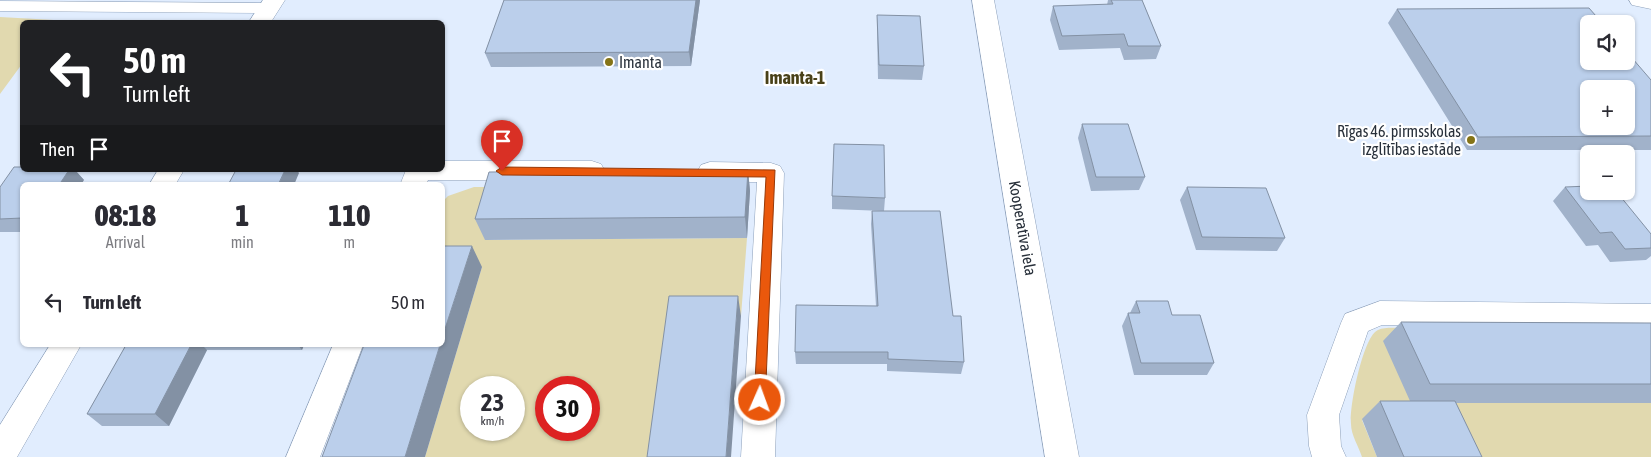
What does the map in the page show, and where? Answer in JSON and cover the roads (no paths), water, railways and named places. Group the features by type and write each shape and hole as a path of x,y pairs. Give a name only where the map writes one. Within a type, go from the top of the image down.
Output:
{"street":[{"name":"Kooperatīva iela","path":"983,0 1062,457"},
{"path":"1640,0 1651,2"},
{"path":"445,170 612,172"},
{"path":"682,172 771,173 758,457"},
{"path":"1329,457 1325,446 1323,415 1356,323 1380,313 1651,316"},
{"path":"0,455 65,347"},
{"path":"303,457 347,347"}],"lane":[{"path":"0,6 267,10"}],"place":[{"name":"Imanta","path":"609,62"},
{"name":"Rīgas 46. pirmsskolas izglītības iestāde","path":"1471,140"}],"district":[{"name":"Imanta-1","path":"795,78"}]}
